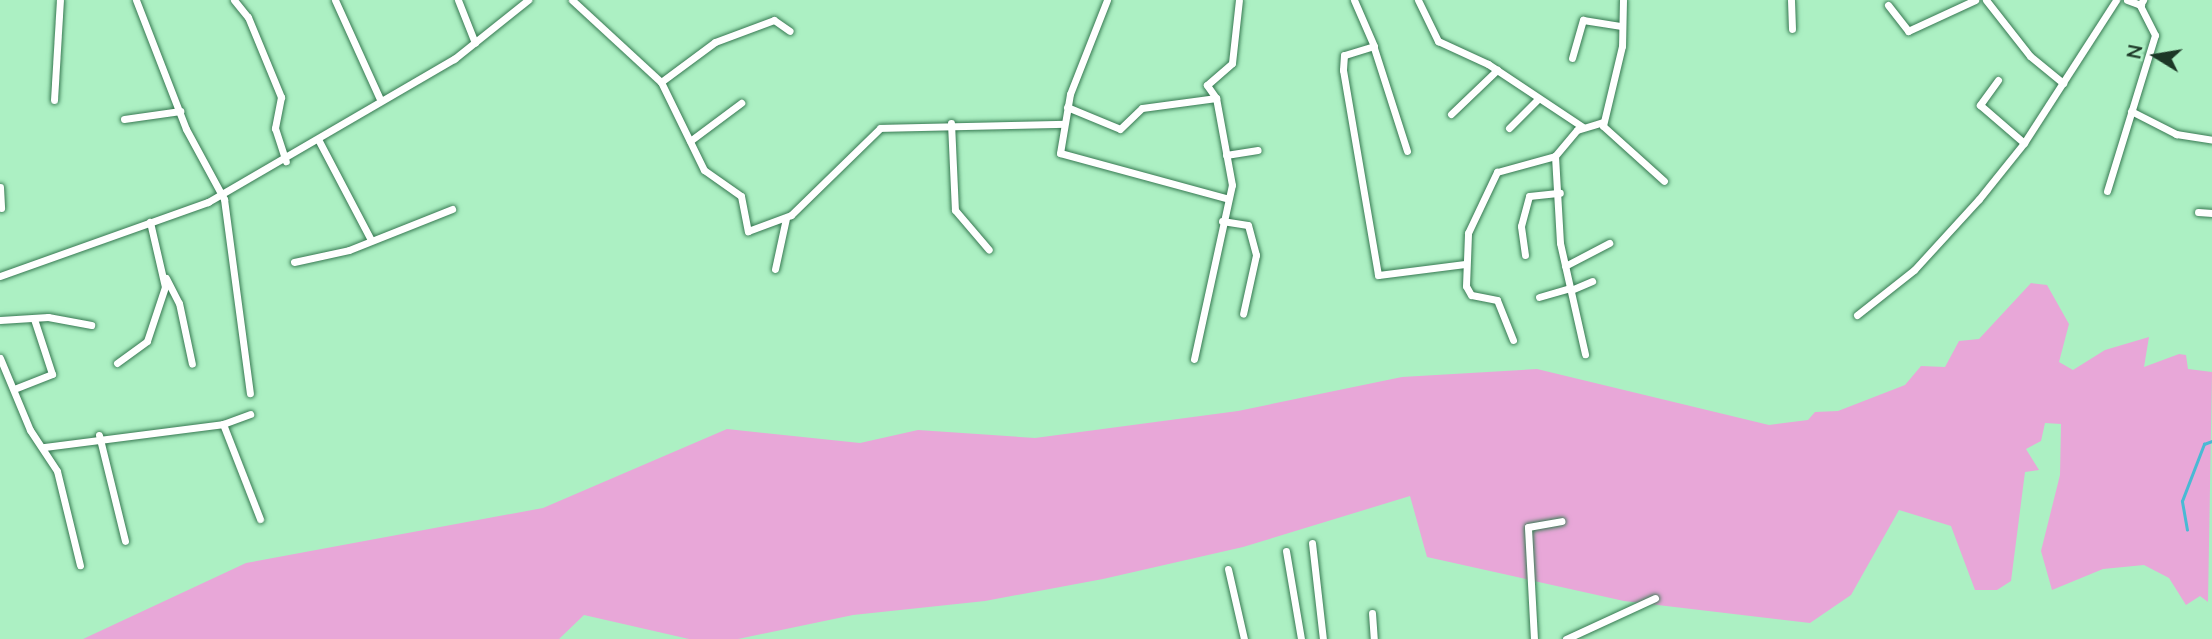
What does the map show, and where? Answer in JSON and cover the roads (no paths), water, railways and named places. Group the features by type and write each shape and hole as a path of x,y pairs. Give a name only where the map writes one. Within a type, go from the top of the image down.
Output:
{"street":[{"path":"54,100 60,0"},
{"path":"136,0 180,111 221,193 250,393"},
{"path":"234,0 248,16 278,87 282,103 275,128 286,161"},
{"path":"335,0 379,97"},
{"path":"458,0 475,43"},
{"path":"0,276 150,222 221,193 286,161 319,141 379,97 475,43 528,0"},
{"path":"572,0 661,82 704,170 741,196 748,231 786,218 880,128 951,123 1063,124"},
{"path":"1107,0 1067,107 1059,151 1067,160 1226,198"},
{"path":"1194,359 1226,198 1233,176 1226,155 1216,98 1207,85 1232,63 1239,0"},
{"path":"1354,0 1374,48 1406,152"},
{"path":"1418,0 1438,41 1497,70 1583,127"},
{"path":"1603,122 1622,26 1623,0"},
{"path":"1791,0 1792,29"},
{"path":"1888,5 1908,31 1975,0"},
{"path":"1986,0 2037,63 2063,83"},
{"path":"1857,315 1914,270 2024,143 2116,0"},
{"path":"2107,191 2155,35 2143,2 2127,0"},
{"path":"661,82 715,42 774,20 790,31"},
{"path":"1572,58 1583,20 1622,26"},
{"path":"1374,48 1344,55 1342,70 1378,275 1465,264"},
{"path":"1451,114 1497,70"},
{"path":"1998,80 1980,105 2024,143"},
{"path":"1067,107 1119,129 1142,108 1216,98"},
{"path":"1509,128 1539,98"},
{"path":"690,141 741,103"},
{"path":"124,119 180,111"},
{"path":"2131,111 2176,134 2212,140"},
{"path":"1513,340 1497,300 1471,295 1465,264 1466,239 1497,172 1555,156 1583,127 1603,122"},
{"path":"1603,122 1664,180"},
{"path":"951,123 955,210 989,250"},
{"path":"319,141 371,240"},
{"path":"1226,155 1258,150"},
{"path":"1555,156 1565,266 1585,354"},
{"path":"0,187 1,208"},
{"path":"1525,255 1521,226 1529,196 1560,193"},
{"path":"294,262 371,240 452,209"},
{"path":"2198,212 2212,213"},
{"path":"775,269 786,218"},
{"path":"1222,221 1248,225 1255,255 1243,314"},
{"path":"150,222 165,278 179,303 192,364"},
{"path":"1565,266 1609,243"},
{"path":"117,363 147,341 165,278"},
{"path":"1539,298 1592,281"},
{"path":"0,320 34,318 91,325"},
{"path":"14,388 52,374 34,318"},
{"path":"0,358 57,471 80,565"},
{"path":"44,447 99,435 223,424 250,414"},
{"path":"223,424 260,519"},
{"path":"99,435 125,541"},
{"path":"1534,639 1528,527 1561,521"},
{"path":"1312,543 1323,639"},
{"path":"1286,551 1301,639"},
{"path":"1228,569 1244,639"},
{"path":"1566,639 1655,598"},
{"path":"1372,613 1374,639"}],"waterway":[{"path":"2187,530 2182,501 2204,444 2212,441"}]}
